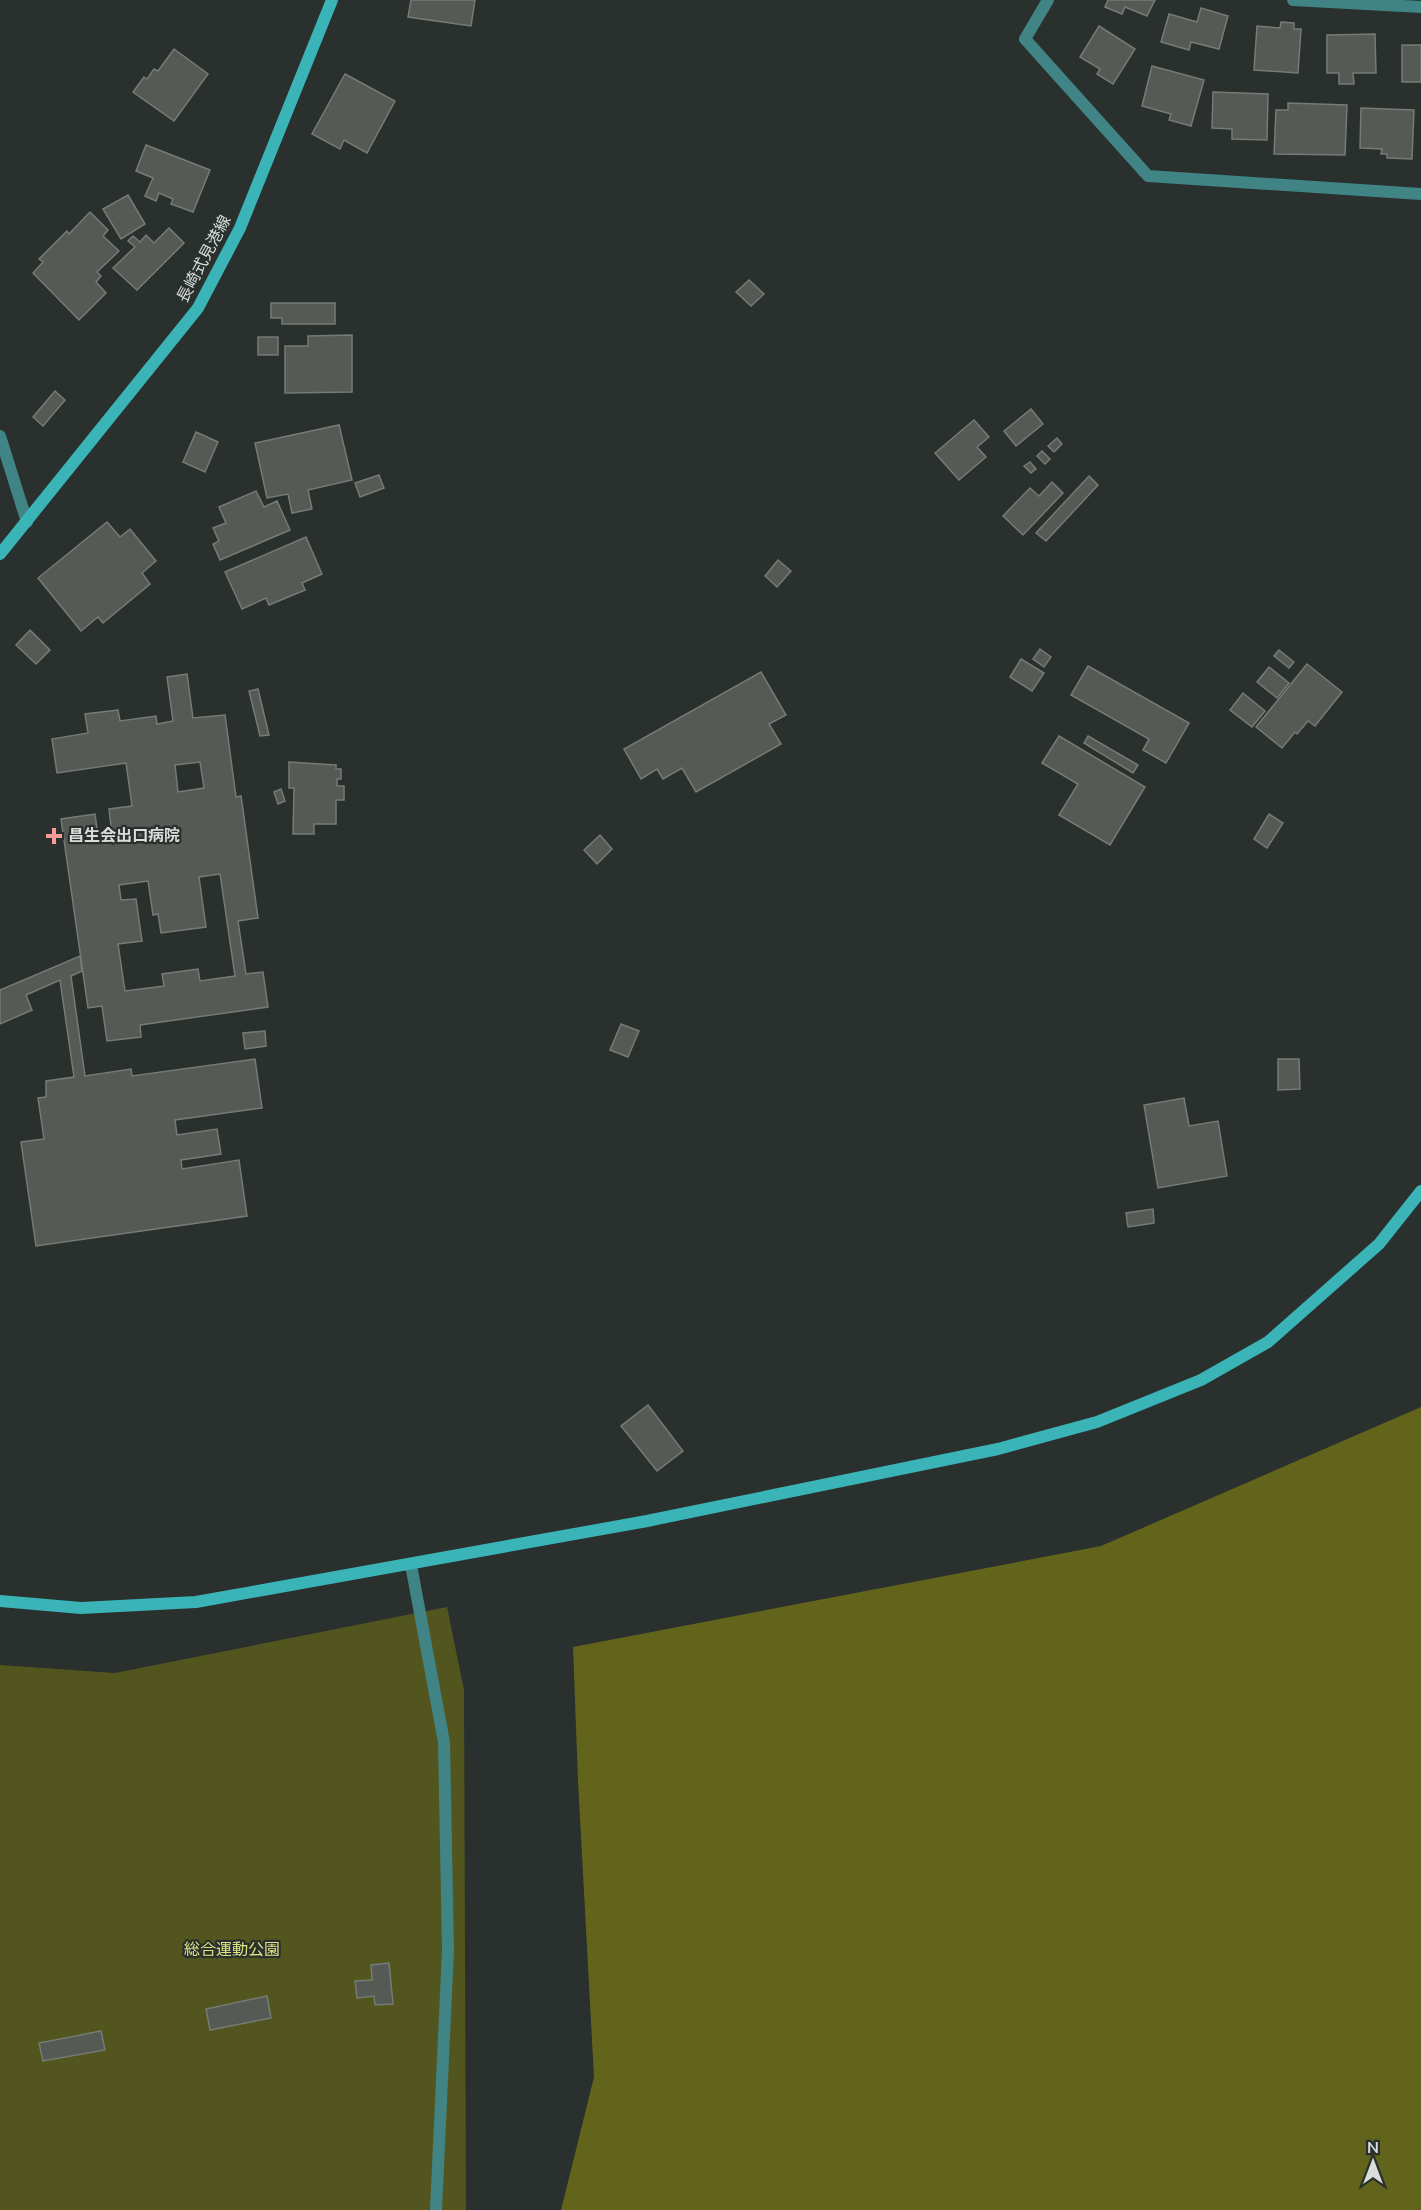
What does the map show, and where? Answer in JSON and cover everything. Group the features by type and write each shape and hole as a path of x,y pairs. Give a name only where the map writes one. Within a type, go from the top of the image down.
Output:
{"street":[{"name":"長崎式見港線","path":"0,554 198,308 240,228 332,0"},
{"path":"1048,0 1025,39 1148,176 1421,194"},
{"path":"1293,0 1421,7"},
{"path":"0,436 27,522"},
{"path":"0,1601 81,1608 196,1602 647,1521 998,1449 1097,1422 1201,1380 1268,1342 1379,1244 1421,1191"},
{"path":"411,1565 444,1742 448,1950 436,2210"}],"green space":[{"name":"総合運動公園","path":"447,1607 464,1690 466,2210 0,2210 0,1665 115,1673"}],"shaded area":[{"path":"1421,1407 1421,2210 561,2210 594,2077 573,1647 1101,1546"}],"building":[{"path":"411,0 475,0 471,26 408,17"},
{"path":"1108,0 1155,0 1147,16 1125,7 1122,14 1105,7"},
{"path":"1201,8 1228,16 1219,49 1191,42 1189,50 1161,42 1169,14 1197,22"},
{"path":"1281,22 1294,23 1294,29 1301,29 1298,73 1254,70 1257,26 1280,28"},
{"path":"1099,26 1135,49 1113,84 1097,74 1100,69 1080,57"},
{"path":"1375,34 1376,73 1353,73 1354,84 1339,84 1339,73 1327,73 1327,35"},
{"path":"1402,45 1421,45 1421,82 1402,82"},
{"path":"174,49 208,74 174,121 133,92 144,77 147,79 154,69 158,71"},
{"path":"1152,66 1204,80 1191,126 1169,120 1171,114 1142,106"},
{"path":"345,74 395,101 367,153 344,140 340,149 312,134"},
{"path":"1213,92 1268,94 1267,140 1232,139 1232,129 1212,128"},
{"path":"1288,103 1347,105 1345,155 1274,154 1276,110 1288,110"},
{"path":"1361,108 1414,110 1412,159 1387,158 1387,154 1381,154 1382,149 1360,148"},
{"path":"146,145 210,170 193,212 171,204 173,199 159,193 156,201 145,196 153,178 136,171"},
{"path":"128,195 145,224 121,239 103,209"},
{"path":"90,212 108,230 103,236 119,251 97,272 101,276 96,282 106,293 79,320 33,273 43,262 39,259 67,231 69,234"},
{"path":"169,228 184,243 137,290 113,268 135,247 128,241 133,236 140,242 146,235 154,243"},
{"path":"749,280 764,294 751,306 736,292"},
{"path":"271,303 335,303 335,324 282,324 282,318 271,318"},
{"path":"352,335 352,392 285,393 285,346 308,346 308,336"},
{"path":"258,337 278,337 278,355 258,355"},
{"path":"55,391 65,400 43,426 33,417"},
{"path":"1031,409 1043,424 1016,446 1004,431"},
{"path":"974,420 989,437 977,447 986,457 959,480 935,453"},
{"path":"339,425 352,480 308,490 312,509 292,513 288,494 267,498 255,443"},
{"path":"196,432 218,442 205,472 183,462"},
{"path":"1057,438 1062,444 1054,452 1048,446"},
{"path":"1042,451 1050,459 1045,464 1037,456"},
{"path":"1030,462 1036,469 1031,473 1024,466"},
{"path":"379,475 384,488 360,497 355,483"},
{"path":"1089,476 1098,485 1046,541 1036,533"},
{"path":"1052,482 1063,493 1023,535 1003,516 1030,488 1039,496"},
{"path":"256,491 264,507 277,501 290,530 220,560 213,544 219,541 213,528 226,523 219,507"},
{"path":"107,522 120,537 130,529 156,561 142,573 150,584 103,623 98,617 81,631 38,578"},
{"path":"306,537 322,574 302,583 305,590 269,605 266,598 242,609 225,572"},
{"path":"778,560 791,571 777,587 765,576"},
{"path":"30,630 50,650 36,664 16,645"},
{"path":"1040,649 1051,657 1044,667 1033,659"},
{"path":"1279,650 1294,662 1289,668 1274,656"},
{"path":"1021,659 1044,673 1032,691 1010,677"},
{"path":"1307,664 1342,692 1315,726 1308,721 1282,748 1256,727"},
{"path":"1088,666 1189,723 1166,763 1143,750 1149,739 1071,695"},
{"path":"1269,667 1289,683 1277,698 1257,682"},
{"path":"761,672 786,715 769,724 781,744 696,792 682,768 663,779 657,769 641,779 624,749"},
{"path":"187,674 193,718 225,715 236,797 241,796 258,918 238,921 246,974 263,972 268,1007 140,1025 141,1037 107,1041 102,1006 88,1008 61,819 95,814 98,836 112,834 109,809 132,806 126,763 57,773 52,739 88,733 85,714 118,710 120,721 156,716 157,724 173,721 167,677","holes":["200,762 204,788 178,792 175,765","220,874 235,976 200,981 198,969 162,974 164,986 125,991 118,944 142,941 136,899 121,900 119,885 148,881 153,915 158,914 161,933 206,927 199,877"]},
{"path":"258,689 269,735 260,736 249,691"},
{"path":"1243,693 1265,711 1252,727 1230,710"},
{"path":"1059,736 1145,787 1110,845 1059,815 1078,784 1042,763"},
{"path":"1088,736 1138,765 1133,773 1084,743"},
{"path":"289,762 336,765 336,769 341,769 341,779 337,779 337,786 344,786 344,800 336,800 336,824 314,824 314,834 293,834 294,788 289,788"},
{"path":"281,789 285,801 278,804 274,792"},
{"path":"1269,814 1283,823 1267,848 1254,839"},
{"path":"600,835 612,849 597,864 584,850"},
{"path":"80,956 82,971 71,976 85,1076 131,1069 132,1076 255,1059 262,1108 175,1120 177,1135 217,1129 221,1154 181,1160 182,1169 239,1160 247,1216 36,1246 21,1142 44,1139 38,1098 46,1097 46,1081 74,1077 60,980 26,995 32,1010 0,1024 0,990"},
{"path":"621,1024 639,1031 628,1057 610,1050"},
{"path":"265,1031 266,1046 245,1049 243,1033"},
{"path":"1278,1059 1299,1059 1300,1089 1278,1090"},
{"path":"1184,1098 1189,1126 1218,1121 1227,1176 1158,1188 1144,1105"},
{"path":"1153,1209 1154,1223 1128,1227 1126,1213"},
{"path":"648,1405 683,1451 657,1471 621,1426"},
{"path":"389,1963 393,2004 375,2005 374,1996 357,1998 355,1981 372,1980 371,1965"},
{"path":"267,1996 271,2018 210,2030 206,2009"},
{"path":"101,2031 105,2050 43,2061 39,2043"}],"place":[{"name":"昌生会出口病院","path":"54,836"}]}
